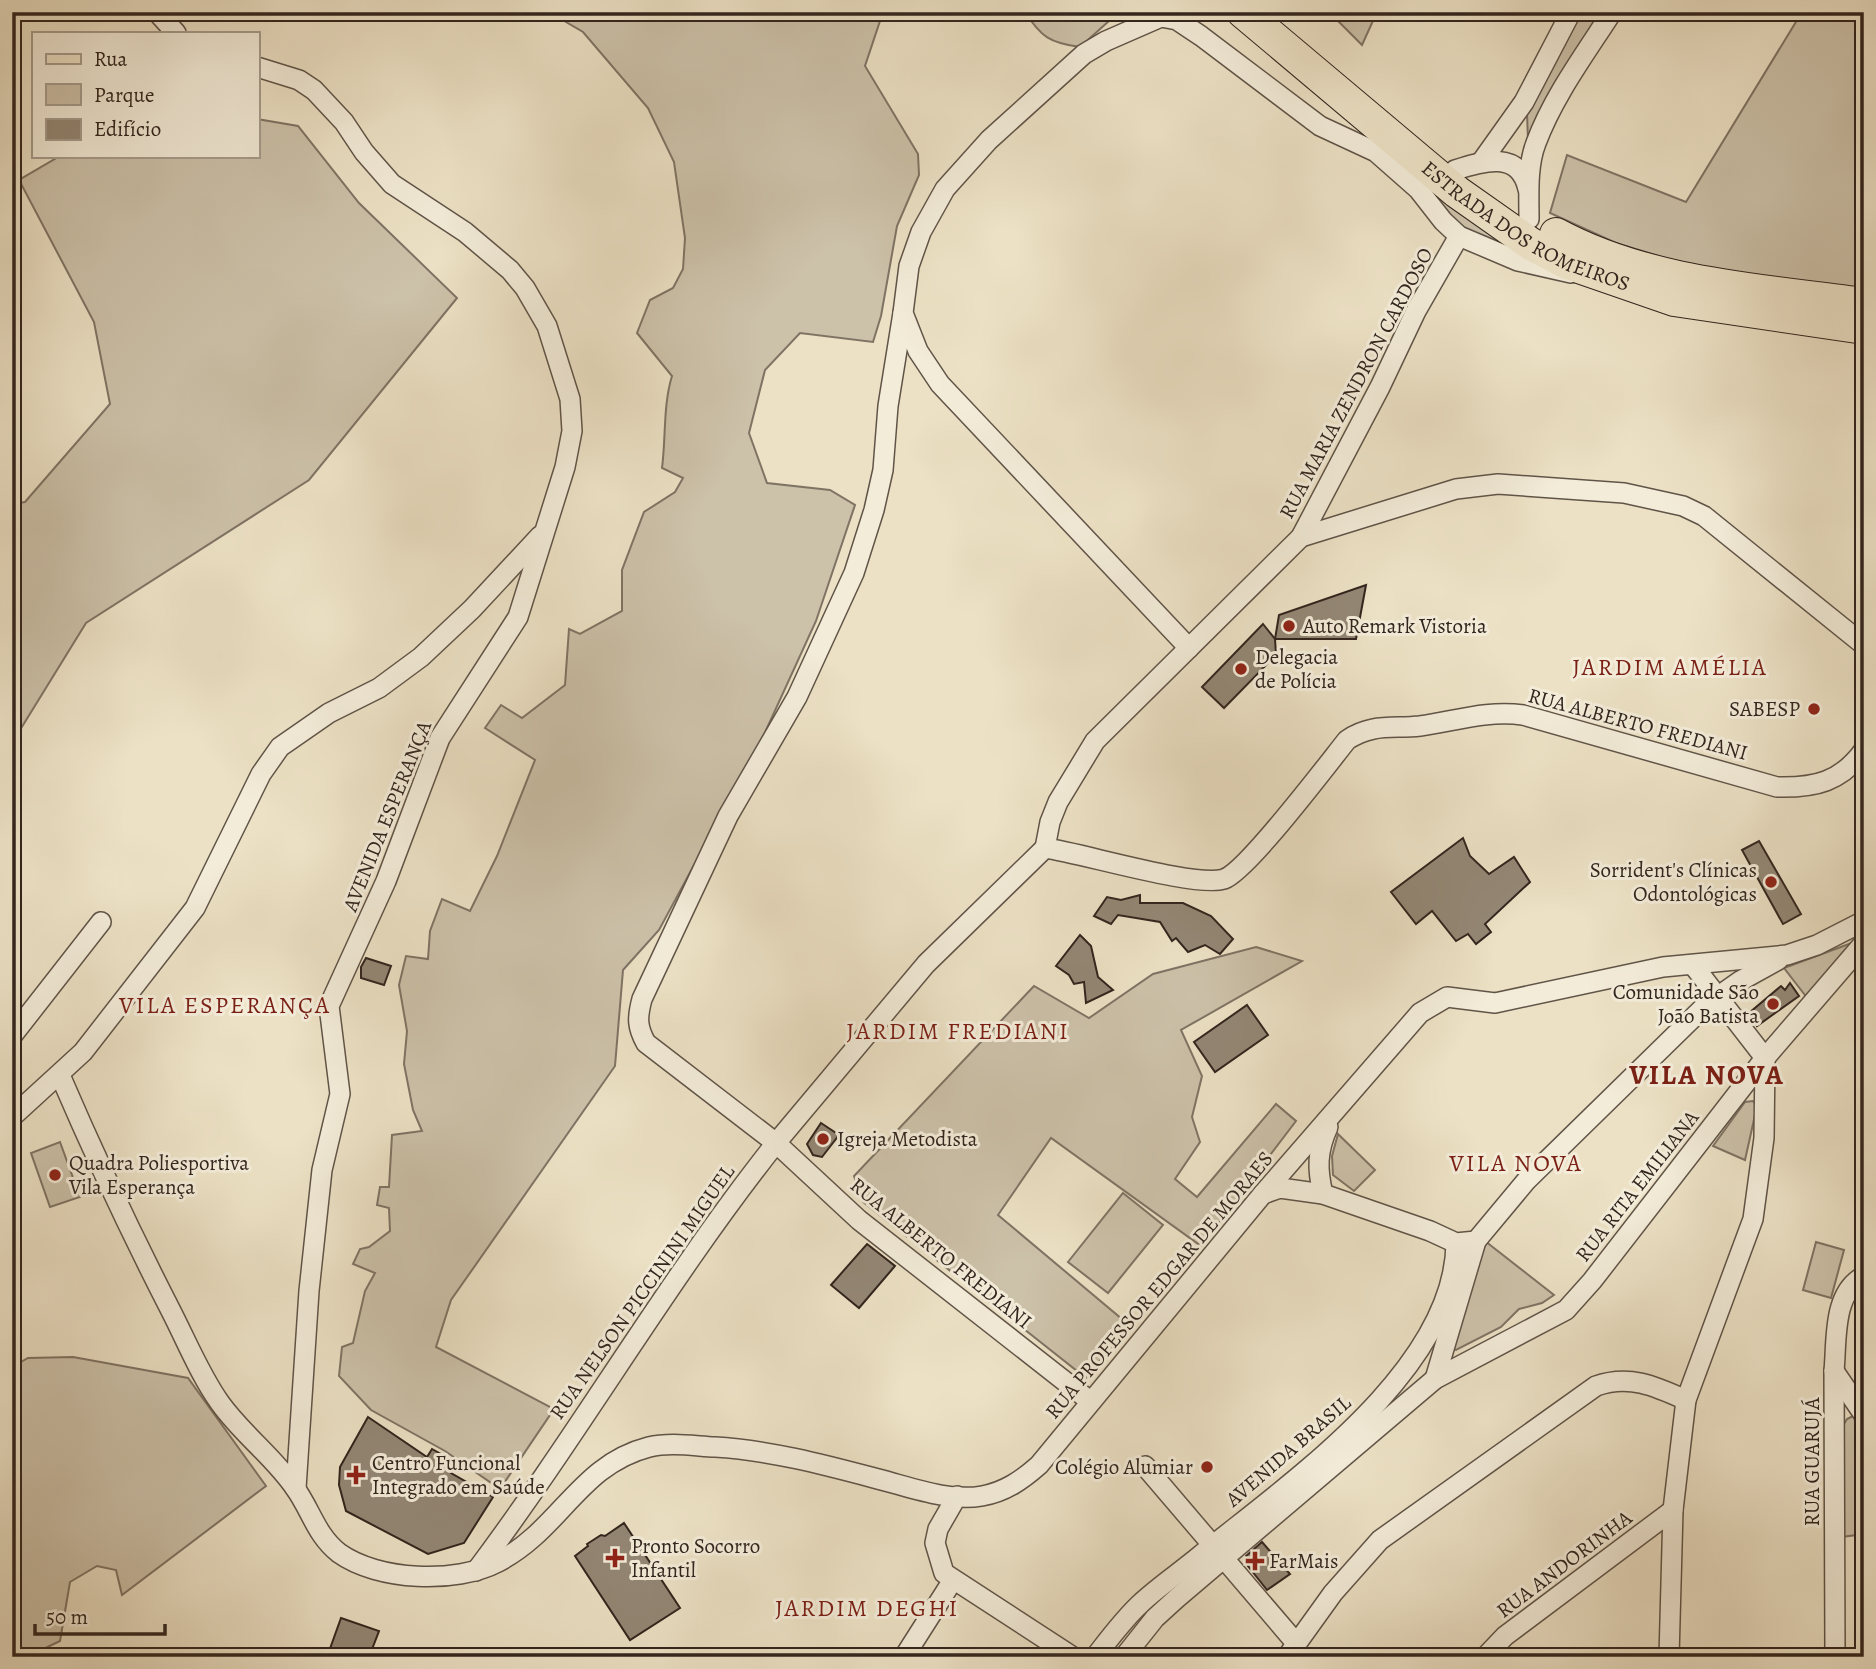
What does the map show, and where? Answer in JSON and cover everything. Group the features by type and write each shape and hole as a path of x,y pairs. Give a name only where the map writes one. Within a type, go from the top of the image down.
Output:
{"main road":[{"name":"ESTRADA DOS ROMEIROS","path":"1243,12 1492,219 1531,244 1593,274 1674,300 1864,328"},
{"name":"ESTRADA DOS ROMEIROS","path":"1275,12 1469,165 1529,205 1575,244 1637,266 1749,288 1864,304"}],"street":[{"path":"157,12 175,32"},
{"path":"1469,165 1524,102 1571,12"},
{"path":"1529,205 1535,145 1573,72 1612,12"},
{"path":"1189,648 940,384 918,351 903,313 909,266 921,232 945,189 989,140 1084,54 1106,41 1161,17 1177,20 1201,36 1311,121 1376,152 1418,189 1443,221 1459,236"},
{"name":"AVENIDA ESPERANÇA","path":"259,68 299,80 314,90 344,122 375,167 392,184 495,256 534,302 559,363 569,399 572,431 565,467 518,617 440,738 386,881 330,1006 340,1094 322,1170 309,1291 296,1488"},
{"path":"1371,121 1376,152"},
{"name":"RUA MARIA ZENDRON CARDOSO","path":"1045,848 1050,822 1058,802 1095,741 1301,537 1380,387 1416,310 1459,236 1495,253 1542,269 1593,274"},
{"name":"RUA ALBERTO FREDIANI","path":"903,313 888,406 883,470 874,510 854,573 797,697 727,817 642,999 637,1017 638,1029 646,1043 776,1143 859,1220 1090,1401"},
{"path":"1301,537 1457,489 1498,484 1624,493 1683,506 1704,516 1864,646"},
{"path":"12,1117 60,1075 139,983 195,908 261,774 280,747 329,713 379,688 421,657 472,609 543,533"},
{"name":"RUA ALBERTO FREDIANI","path":"1045,848 1190,879 1222,880 1246,862 1347,740 1360,731 1377,726 1420,726 1461,716 1514,714 1552,722 1777,786 1808,787 1824,784 1843,773 1864,750"},
{"path":"776,1143 926,964 1045,848"},
{"name":"RUA PROFESSOR EDGAR DE MORAES","path":"475,1572 497,1562 544,1531 584,1485 610,1463 652,1446 734,1448 957,1496 978,1497 998,1492 1022,1480 1039,1465 1262,1195 1420,1013 1436,1001 1457,997 1495,1003 1579,987 1618,974 1787,955 1817,945 1864,921"},
{"path":"12,1037 101,922"},
{"name":"RUA RITA EMILIANA","path":"1435,1379 1566,1310 1592,1282 1765,1058 1864,943"},
{"path":"1435,1379 1476,1241 1526,1181 1716,997 1787,955"},
{"path":"1669,1657 1673,1510 1686,1400 1753,1219 1764,1138 1765,1058 1693,965"},
{"path":"60,1075 146,1263 220,1402 296,1488 313,1524 325,1539 361,1566 399,1576 475,1572"},
{"path":"1323,1194 1318,1174 1319,1146 1334,1113"},
{"name":"RUA NELSON PICCININI MIGUEL","path":"475,1572 513,1522 675,1280 776,1143"},
{"path":"1262,1195 1280,1188 1323,1194 1456,1243 1476,1241"},
{"name":"AVENIDA BRASIL","path":"1318,1470 1381,1399 1423,1345 1453,1278 1456,1243"},
{"name":"RUA GUARUJÁ","path":"1835,1657 1835,1371 1843,1296 1864,1276"},
{"path":"1835,1371 1864,1415"},
{"name":"AVENIDA BRASIL","path":"1095,1657 1140,1604 1218,1552 1435,1379"},
{"path":"1145,1466 1218,1552 1291,1650 1339,1585 1380,1540 1596,1386 1610,1381 1637,1381 1686,1400"},
{"path":"957,1496 938,1529 935,1543 944,1573 1073,1657"},
{"name":"RUA ANDORINHA","path":"1485,1657 1505,1636 1673,1510"},
{"name":"AVENIDA BRASIL","path":"1124,1657 1155,1618 1218,1552"},
{"path":"904,1657 953,1580"},
{"path":"1505,1636 1508,1657"}],"green space":[{"path":"549,12 883,12 865,66 918,154 919,175 897,226 881,316 873,342 800,333 765,370 749,433 767,483 830,490 855,505 816,621 762,739 659,930 623,970 615,1066 451,1300 436,1347 554,1409 500,1489 445,1451 371,1410 339,1376 342,1347 353,1343 365,1291 375,1273 353,1264 360,1249 369,1247 390,1231 389,1208 377,1205 380,1187 389,1187 392,1135 422,1131 413,1110 404,1064 407,1031 399,985 406,956 428,959 430,931 442,899 470,911 497,856 535,760 485,728 501,705 522,718 565,685 569,629 580,634 622,611 622,570 644,512 675,492 683,478 662,468 666,410 672,376 637,333 650,300 673,288 683,269 685,238 674,162 648,108 583,32"},
{"path":"1025,12 1119,12 1080,47 1047,37"},
{"path":"1329,12 1377,12 1362,45"},
{"path":"1582,12 1592,12 1601,17 1528,141 1527,113"},
{"path":"1802,12 1864,12 1864,294 1678,262 1616,243 1550,213 1567,155 1686,202"},
{"path":"259,119 298,126 359,203 457,298 309,480 86,623 12,743 12,504 25,502 110,404 94,322 19,180 57,158 259,158"},
{"path":"1411,173 1554,266 1455,225"},
{"path":"1857,941 1808,999 1784,968"},
{"path":"1256,947 1302,961 1181,1030 1202,1076 1192,1117 1200,1142 1175,1179 1197,1197 1276,1104 1296,1121 1201,1246 1051,1138 998,1215 1129,1325 1086,1378 863,1202 854,1176 1034,986 1089,1018 1153,974"},
{"path":"1753,1101 1757,1106 1745,1160 1713,1146 1745,1102"},
{"path":"1338,1134 1375,1170 1354,1191 1333,1175 1332,1156"},
{"name":"Quadra Poliesportiva Vila Esperança","path":"60,1142 80,1197 50,1207 31,1153"},
{"path":"1123,1193 1163,1225 1108,1293 1068,1262"},
{"path":"1485,1241 1554,1295 1542,1303 1519,1309 1501,1327 1456,1350 1450,1348"},
{"path":"1816,1242 1844,1250 1831,1298 1803,1290"},
{"path":"73,1357 188,1378 266,1486 122,1595 116,1570 97,1566 70,1582 60,1641 27,1657 12,1657 12,1367 28,1358"},
{"path":"1855,1415 1864,1422 1864,1534 1841,1537 1839,1432 1847,1419"}],"building":[{"path":"1366,585 1356,639 1275,639 1279,615"},
{"name":"Delegacia de Polícia","path":"1263,624 1275,639 1276,655 1224,708 1202,687"},
{"path":"1463,838 1470,856 1489,874 1514,857 1530,882 1485,924 1491,932 1476,944 1468,934 1456,941 1432,911 1416,924 1391,892"},
{"name":"Sorrident's Clínicas Odontológicas","path":"1759,841 1801,914 1783,924 1742,850"},
{"path":"1140,895 1140,903 1183,903 1211,916 1233,939 1220,954 1205,945 1188,952 1176,938 1172,941 1160,922 1118,915 1111,924 1094,916 1107,897 1121,900"},
{"path":"1080,935 1091,946 1098,977 1113,990 1086,1003 1084,982 1074,984 1069,975 1056,966"},
{"path":"366,958 391,966 384,985 361,978 361,967"},
{"name":"Comunidade São João Batista","path":"1790,983 1799,996 1757,1026 1749,1013 1781,986 1785,990"},
{"path":"1247,1005 1268,1035 1215,1072 1194,1042"},
{"name":"Igreja Metodista","path":"821,1123 839,1135 822,1157 813,1155 807,1144"},
{"path":"867,1244 895,1266 859,1308 831,1285"},
{"path":"368,1417 427,1457 432,1449 455,1462 451,1473 493,1497 464,1543 428,1554 346,1511 339,1485 340,1467"},
{"path":"624,1523 680,1608 630,1640 575,1556 588,1546 587,1544"},
{"path":"1262,1542 1290,1574 1267,1590 1248,1566 1246,1556"},
{"path":"341,1618 379,1631 369,1657 327,1657"}],"place":[{"name":"Auto Remark Vistoria","path":"1289,626"},
{"name":"Delegacia de Polícia","path":"1241,669"},
{"name":"SABESP","path":"1814,709"},
{"name":"Sorrident's Clínicas Odontológicas","path":"1771,882"},
{"name":"Comunidade São João Batista","path":"1773,1004"},
{"name":"Igreja Metodista","path":"823,1139"},
{"name":"Quadra Poliesportiva Vila Esperança","path":"55,1175"},
{"name":"Colégio Alumiar","path":"1207,1467"},
{"name":"Centro Funcional Integrado em Saúde","path":"356,1475"},
{"name":"Pronto Socorro Infantil","path":"615,1558"},
{"name":"FarMais","path":"1255,1561"}],"district":[{"name":"JARDIM AMÉLIA","path":"1670,667"},
{"name":"VILA ESPERANÇA","path":"225,1005"},
{"name":"JARDIM FREDIANI","path":"958,1031"},
{"name":"VILA NOVA","path":"1707,1075"},
{"name":"VILA NOVA","path":"1516,1163"},
{"name":"JARDIM DEGHI","path":"867,1608"}]}
